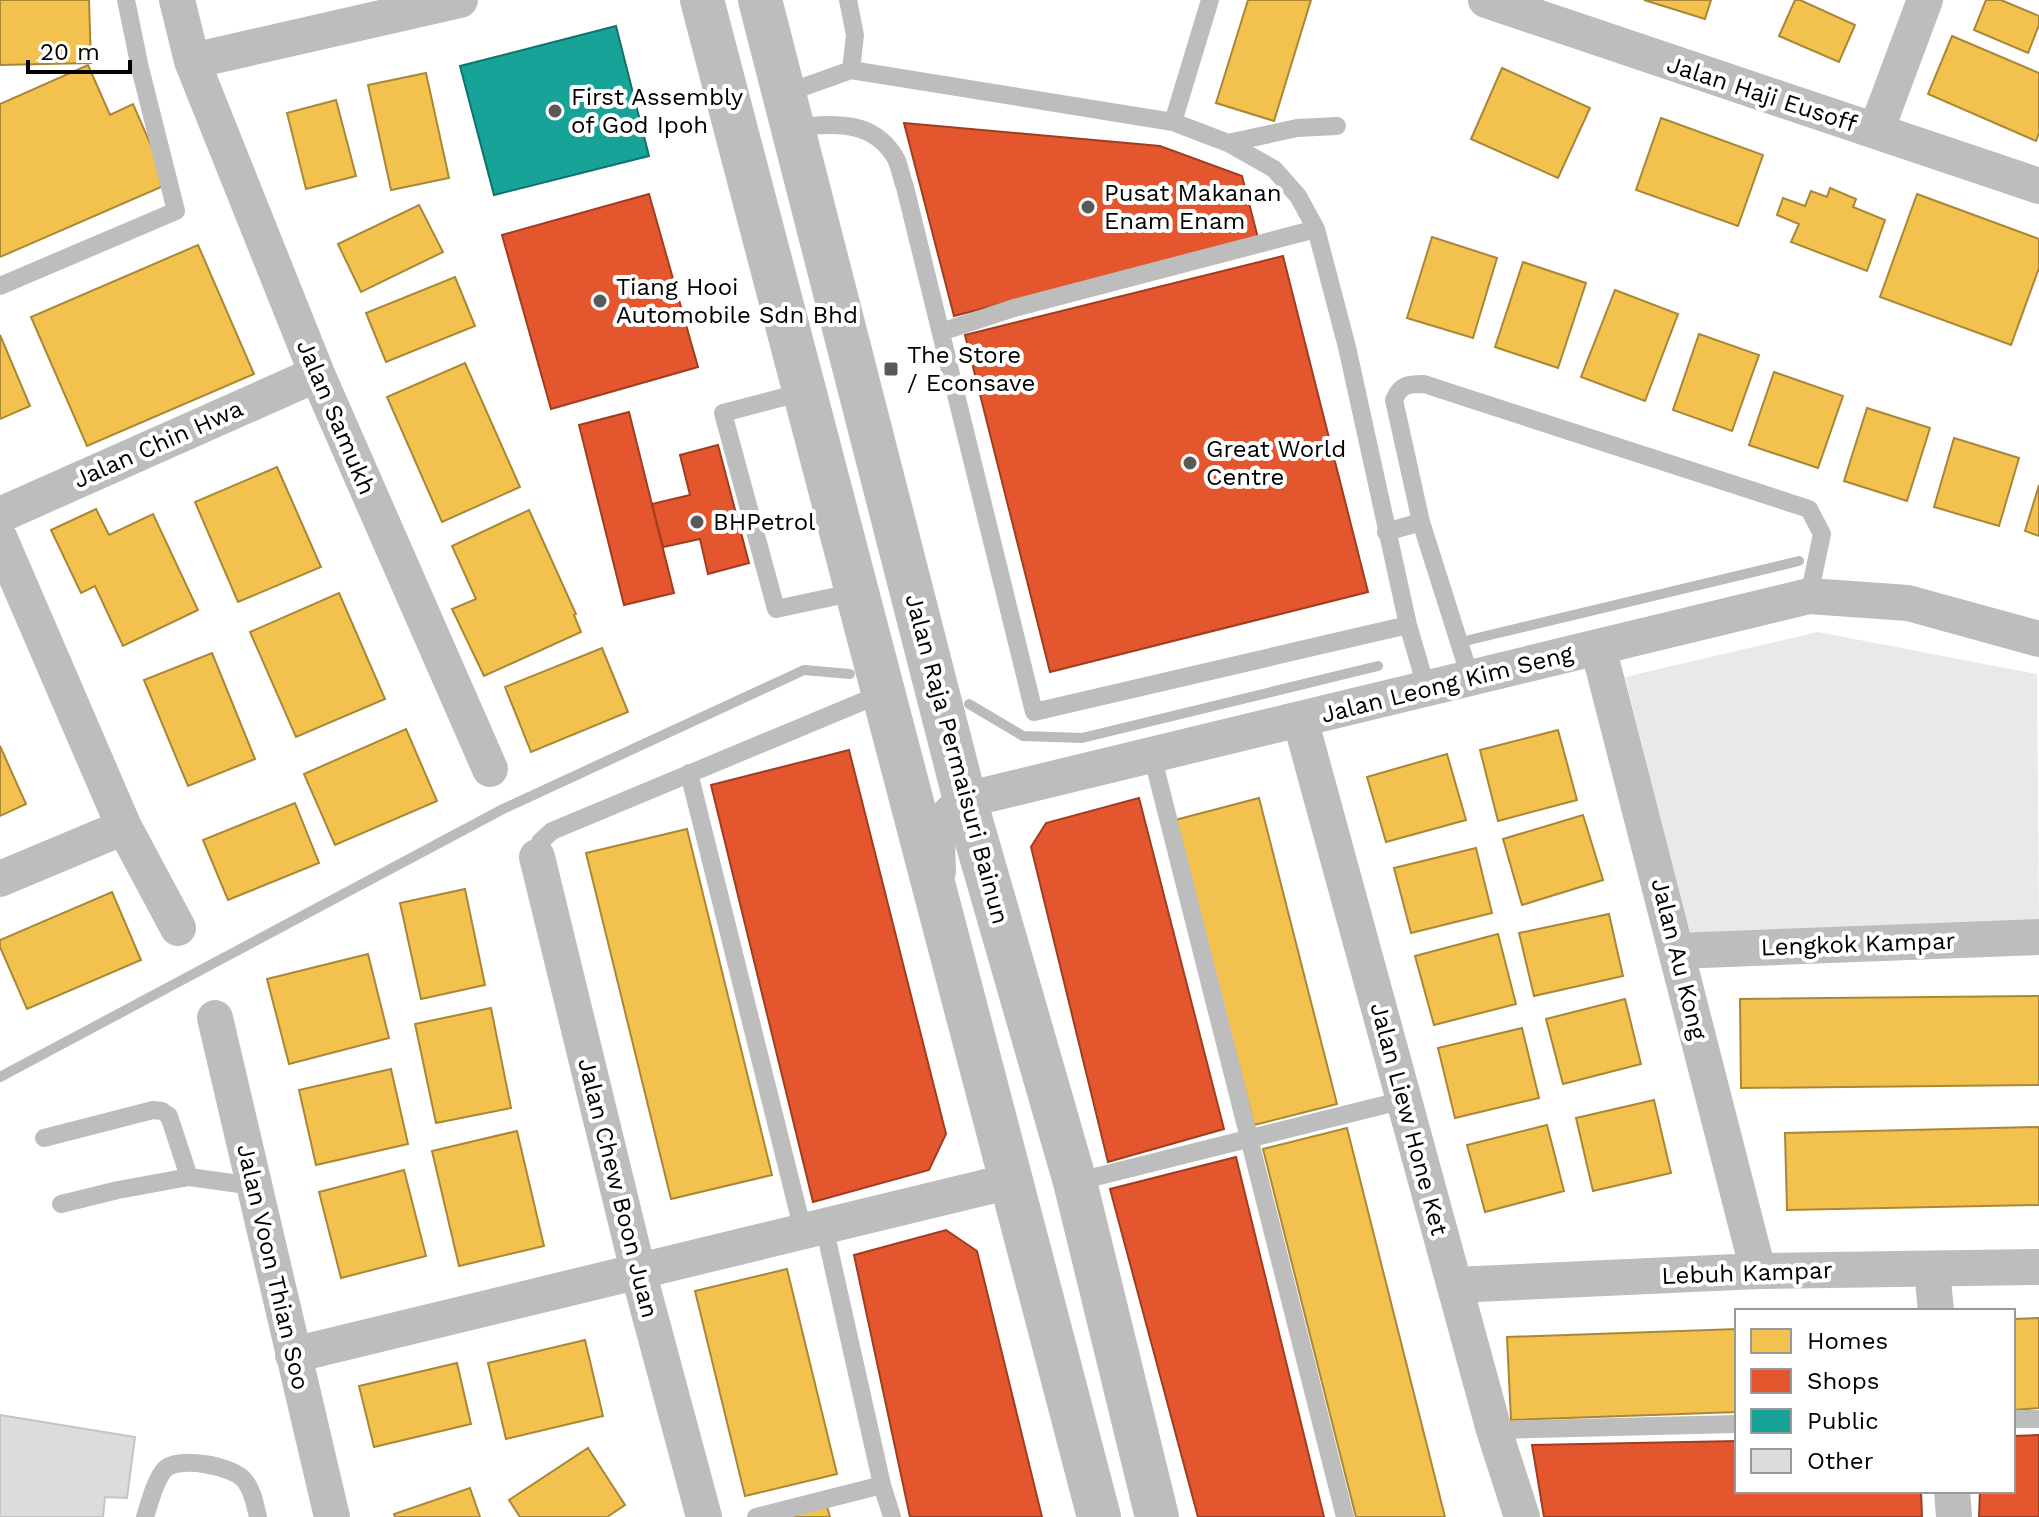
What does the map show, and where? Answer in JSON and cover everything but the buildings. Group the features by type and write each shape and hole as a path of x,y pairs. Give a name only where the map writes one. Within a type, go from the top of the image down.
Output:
{"main road":[{"path":"702,0 1099,1517"},
{"name":"Jalan Raja Permaisuri Bainun","path":"760,0 965,800 1075,1182 1157,1517"}],"street":[{"name":"Jalan Samukh","path":"177,0 192,61 317,374 490,769"},
{"path":"192,61 460,0"},
{"name":"Jalan Haji Eusoff","path":"1486,0 1570,14 1876,131 2039,186"},
{"path":"1876,131 1925,0"},
{"name":"Jalan Chin Hwa","path":"0,515 317,374"},
{"path":"0,539 124,827 178,928"},
{"name":"Jalan Leong Kim Seng","path":"965,800 1809,596 1908,603 2039,639"},
{"name":"Jalan Au Kong","path":"1598,647 1758,1271"},
{"name":"Jalan Liew Hone Ket","path":"1300,719 1494,1430 1522,1517"},
{"path":"938,901 936,837 943,821 965,800"},
{"path":"0,879 124,827"},
{"name":"Jalan Chew Boon Juan","path":"537,857 638,1271 704,1517"},
{"name":"Lengkok Kampar","path":"1677,951 2039,937"},
{"name":"Jalan Voon Thian Soo","path":"215,1018 332,1517"},
{"path":"293,1355 1011,1181"},
{"name":"Lebuh Kampar","path":"1455,1285 1758,1271 2039,1267"},
{"path":"1932,1270 1936,1309"},
{"path":"1952,1493 1954,1517"}],"lane":[{"path":"0,286 176,211 126,0"},
{"path":"848,0 855,35 851,70"},
{"path":"1173,122 1210,0"},
{"path":"788,110 851,70 1173,122 1228,143 1274,169 1298,196 1316,229 1347,347 1408,625 1427,690"},
{"path":"788,110 849,124 875,136 895,157 1034,712 1408,625"},
{"path":"1228,143 1297,128 1337,126"},
{"path":"941,332 1014,308 1316,229"},
{"path":"1471,680 1421,522 1394,400 1399,390 1407,384 1424,384 1809,509 1822,534 1809,596"},
{"path":"803,392 723,413 776,609 856,592"},
{"path":"1386,532 1421,522"},
{"path":"537,857 540,842 552,831 883,693"},
{"path":"1152,755 1345,1517"},
{"path":"689,773 892,1517"},
{"path":"1075,1182 1404,1100"},
{"path":"44,1138 153,1110 162,1111 169,1116 189,1177"},
{"path":"61,1204 189,1177 254,1186"},
{"path":"2015,1419 2039,1419"},
{"path":"1494,1430 1735,1424"},
{"path":"145,1517 165,1469 179,1461 230,1470 244,1478 252,1492 258,1517"},
{"path":"756,1517 882,1485"}],"shaded area":[{"path":"1818,632 2037,674 2039,921 1690,938 1625,677"}],"waterway":[{"path":"1469,640 1799,561"},
{"path":"969,704 1023,736 1082,738 1378,666"},
{"path":"0,1077 503,809 804,670 850,674"}],"place":[{"name":"First Assembly of God Ipoh","path":"555,111"},
{"name":"Pusat Makanan Enam Enam","path":"1088,207"},
{"name":"Tiang Hooi Automobile Sdn Bhd","path":"600,301"},
{"name":"The Store / Econsave","path":"891,369"},
{"name":"Great World Centre","path":"1190,463"},
{"name":"BHPetrol","path":"697,522"}]}
